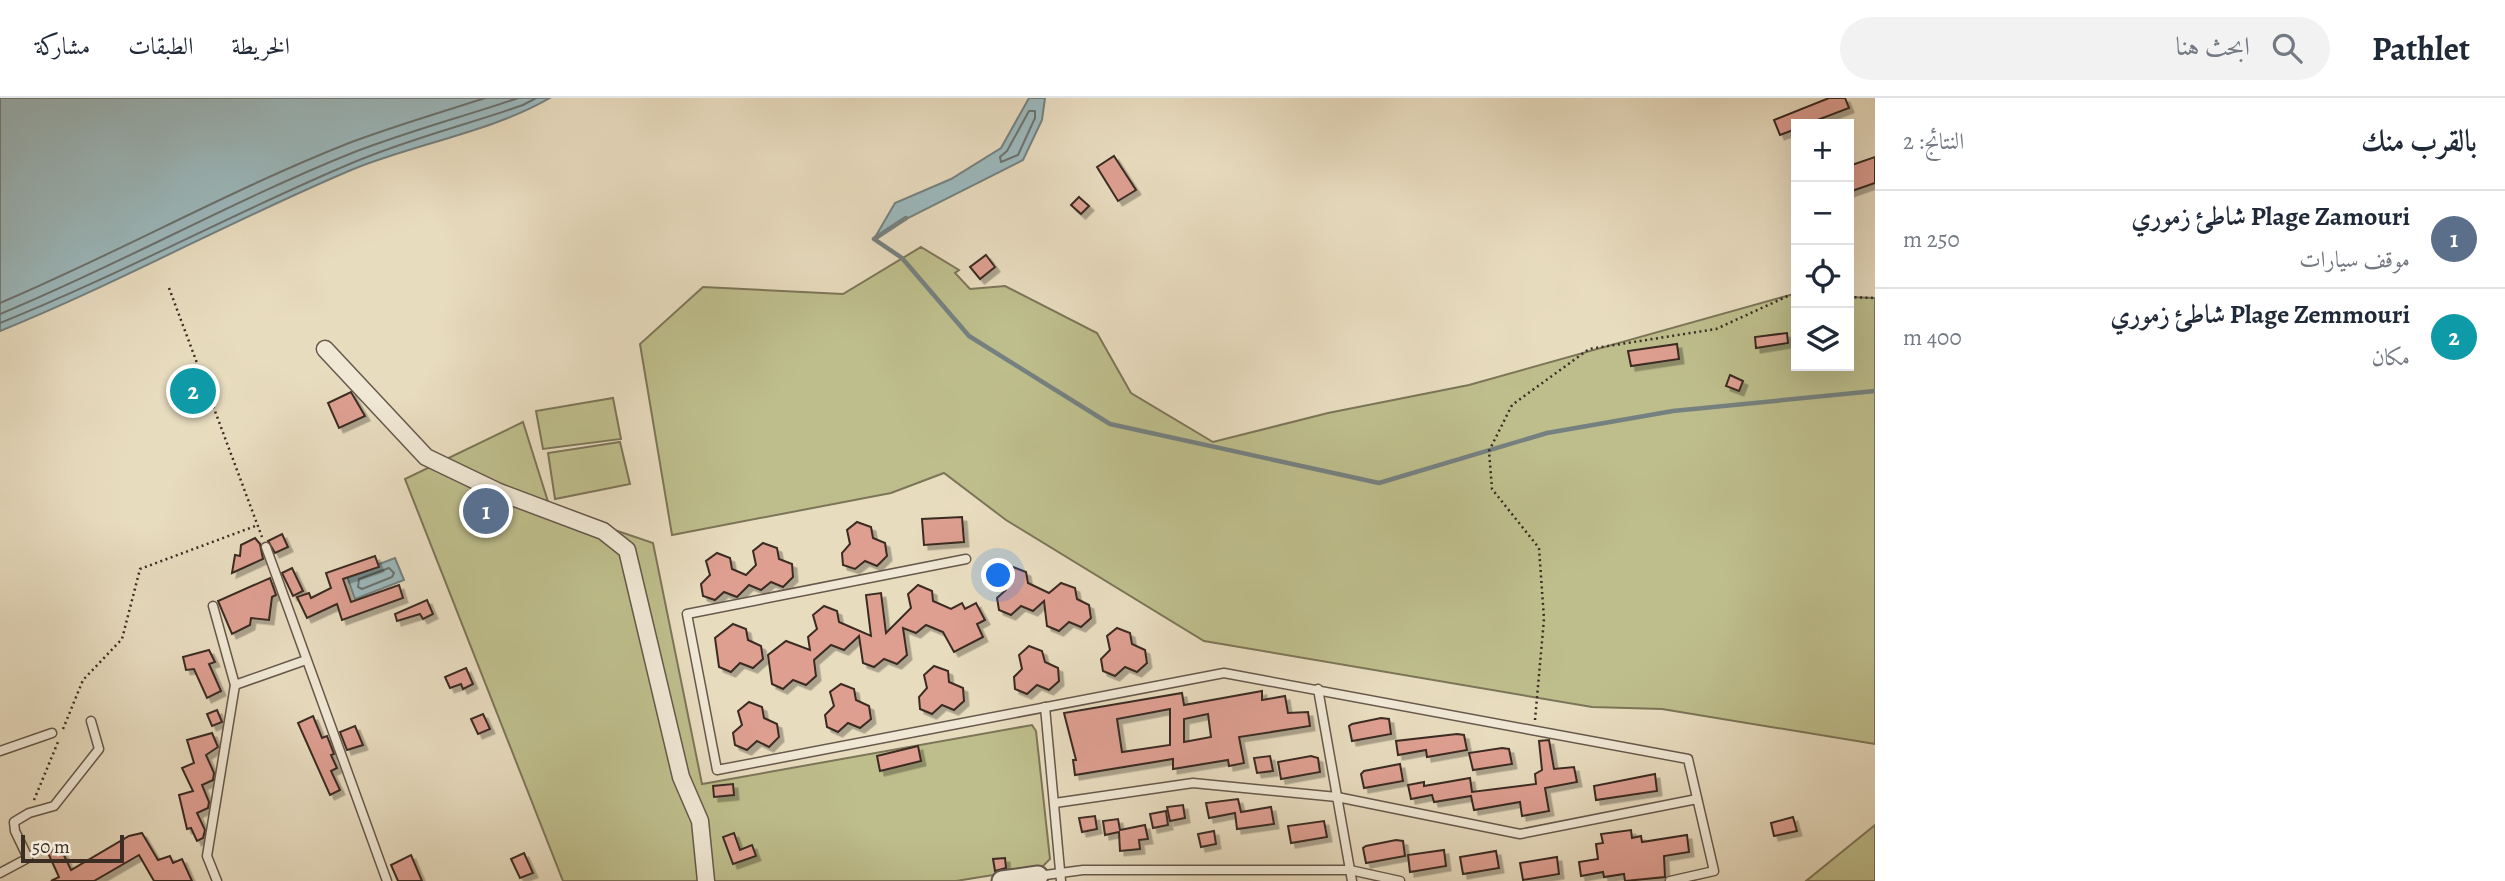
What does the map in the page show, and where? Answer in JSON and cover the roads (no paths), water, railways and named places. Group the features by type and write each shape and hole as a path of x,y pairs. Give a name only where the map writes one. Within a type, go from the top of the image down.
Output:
{"street":[{"path":"325,349 426,457 499,492 603,531 627,551 681,777 700,821 706,881"},
{"path":"1002,881 1038,876"}],"lane":[{"path":"265,547 387,881"},
{"path":"966,559 687,614 717,770 1224,673 1688,759 1714,871 1670,881"},
{"path":"213,606 235,685 206,856 217,881"},
{"path":"235,685 306,660"},
{"path":"1318,689 1352,881"},
{"path":"1045,707 1060,877"},
{"path":"0,873 28,858 15,831 14,822 29,813 54,806 99,749 91,721"},
{"path":"0,751 52,733"},
{"path":"1055,803 1194,783 1337,797 1520,834 1697,799"},
{"path":"1038,876 1060,877 1083,870 1350,870 1400,881"}],"water":[{"path":"0,98 550,98 480,128 356,168 0,331"},
{"path":"1029,98 1045,98 1042,120 1023,160 902,221 874,239 895,203 951,179 1001,148"},
{"path":"395,558 404,580 355,599 347,576"}],"waterway":[{"path":"906,218 874,239 902,258 969,336 1110,424 1379,483 1547,433 1673,411 1875,391"}],"place":[{"name":"Plage Zemmouri شاطئ زموري","path":"193,391"},
{"name":"Plage Zamouri شاطئ زموري","path":"486,511"}]}
